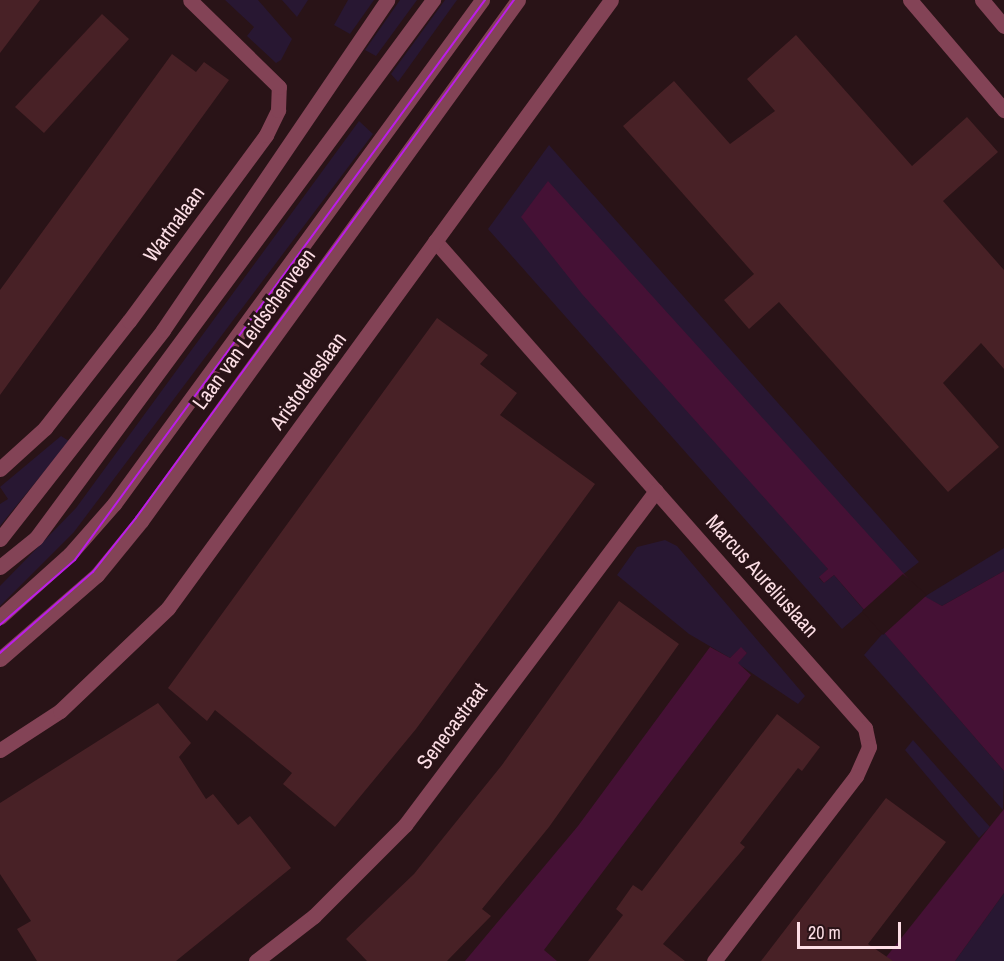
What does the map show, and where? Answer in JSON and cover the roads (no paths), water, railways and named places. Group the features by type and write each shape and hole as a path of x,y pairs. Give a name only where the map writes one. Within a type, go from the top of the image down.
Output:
{"street":[{"name":"Wartnalaan","path":"0,469 45,428 122,330 266,135 278,110 279,87 190,0"},
{"path":"0,539 163,330 387,0"},
{"path":"0,567 36,538 433,0"},
{"name":"Laan van Leidschenveen","path":"0,617 70,554 114,504 482,0"},
{"name":"Laan van Leidschenveen","path":"0,659 89,583 141,521 518,0"},
{"name":"Aristoteleslaan","path":"0,750 60,711 168,608 611,0"},
{"path":"910,0 1004,110"},
{"path":"984,1 1004,26"},
{"name":"Marcus Aureliuslaan","path":"435,241 852,709 870,747 856,776 714,961"},
{"name":"Senecastraat","path":"256,961 314,916 405,825 656,491"}],"tram line":[{"path":"0,625 75,560 485,0"},
{"path":"0,653 93,572 136,518 514,0"}]}
